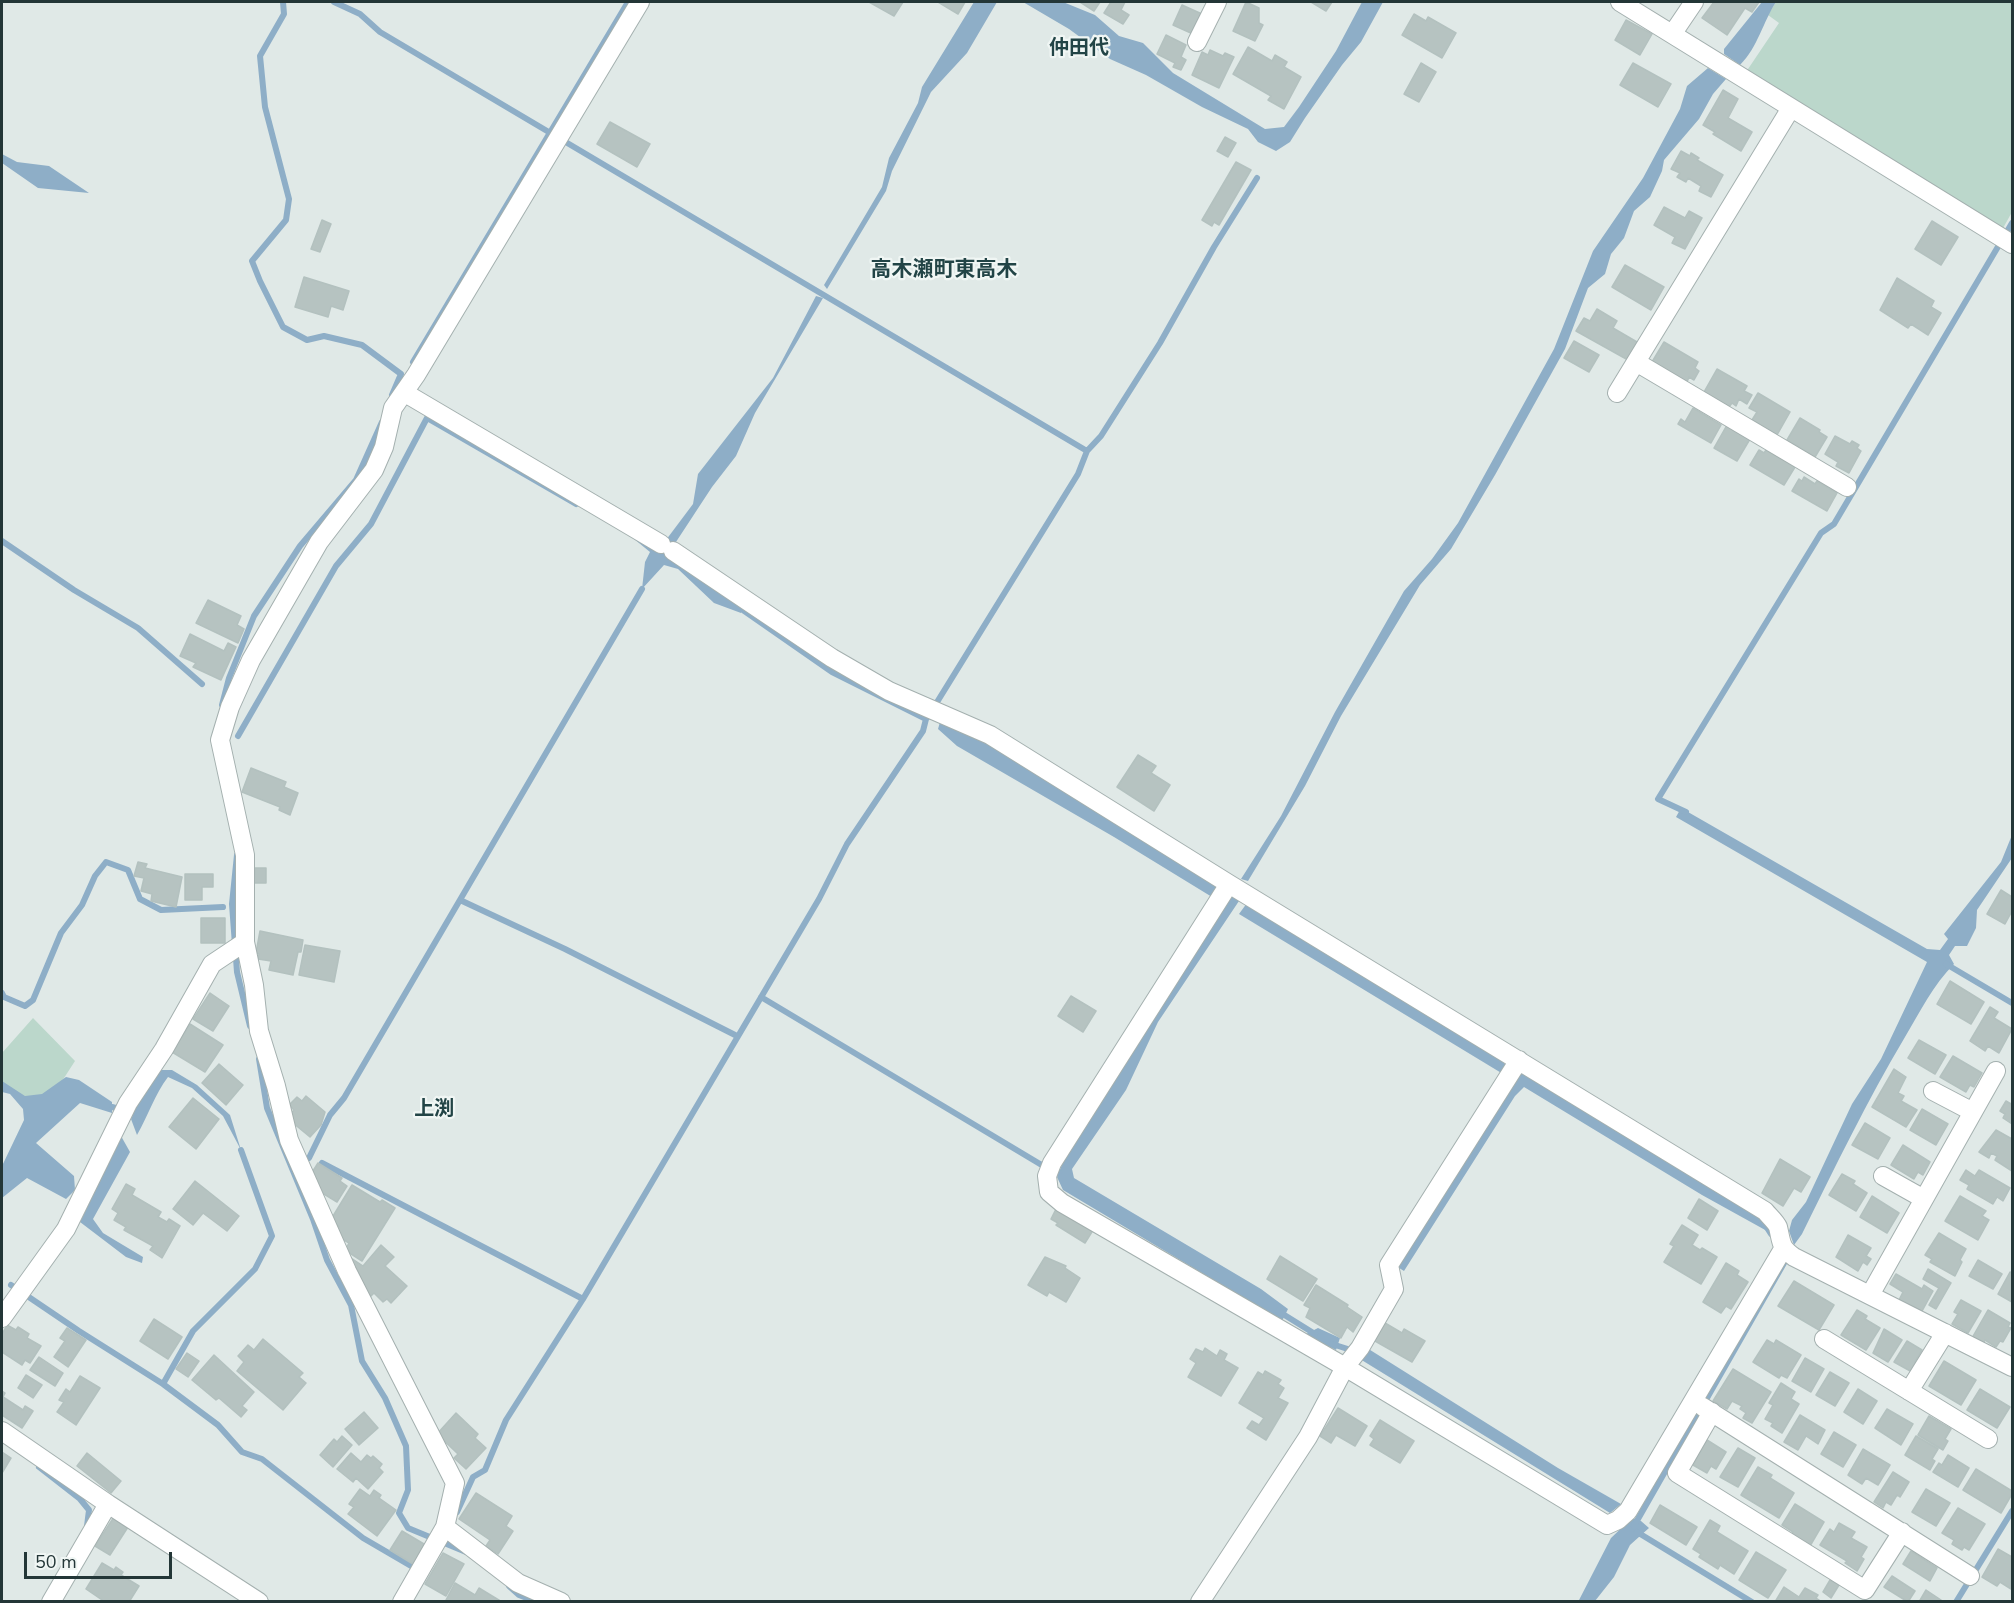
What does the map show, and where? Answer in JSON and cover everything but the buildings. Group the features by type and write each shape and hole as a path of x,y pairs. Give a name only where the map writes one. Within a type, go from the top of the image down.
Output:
{"street":[{"path":"402,1602 440,1535 455,1482 347,1271 289,1140 259,1031 254,985 245,942 245,855 220,740 230,708 250,660 319,542 374,470 384,447 393,408 405,393 640,2"},
{"path":"1197,42 1217,2"},
{"path":"1620,2 2006,241"},
{"path":"1673,33 1694,2"},
{"path":"1617,393 1791,108"},
{"path":"1636,362 1846,486"},
{"path":"405,393 667,547 832,658 889,691 990,735 1765,1211 1778,1226 1778,1235 1789,1253 1945,1333 2011,1362"},
{"path":"1236,888 1049,1170 1049,1192 1062,1203 1352,1357 1607,1525 1623,1516 1693,1401 1789,1253"},
{"path":"2,1318 66,1229 125,1109 164,1049 212,964 245,942"},
{"path":"1200,1602 1308,1437 1352,1357 1394,1289 1389,1265 1519,1059"},
{"path":"1870,1295 1996,1071"},
{"path":"1933,1091 1973,1112"},
{"path":"1883,1176 1924,1199"},
{"path":"1909,1391 1945,1333"},
{"path":"1824,1339 1988,1439"},
{"path":"1693,1401 1970,1576"},
{"path":"1712,1412 1677,1473 1865,1590 1902,1532"},
{"path":"2,1431 108,1504 259,1602"},
{"path":"51,1602 108,1504"},
{"path":"440,1535 518,1584 561,1602"}],"green space":[{"path":"1776,2 2012,2 2012,212 2002,230 1746,72 1779,23 1768,15"},
{"path":"33,1018 75,1061 44,1109 2,1087 2,1053"}],"water":[{"path":"974,2 997,2 967,53 931,92 892,171 886,191 827,289 824,285 882,187 889,158 918,103 922,87"},
{"path":"1023,2 1063,2 1095,15 1119,36 1143,43 1173,73 1265,129 1284,127 1336,51 1362,2 1383,2 1361,42 1342,65 1290,142 1276,151 1258,142 1248,129 1202,107 1146,75 1110,59 1069,29"},
{"path":"1762,2 1776,2 1756,42 1740,65 1724,54 1724,49"},
{"path":"1708,68 1726,79 1713,94 1699,119 1664,160 1662,171 1650,197 1634,211 1624,238 1611,254 1605,274 1588,288 1565,349 1495,475 1451,549 1420,585 1341,716 1305,786 1248,881 1241,879 1281,816 1335,712 1404,591 1432,559 1458,523 1554,349 1593,251 1643,178 1680,109 1687,86"},
{"path":"2,154 17,162 49,166 89,193 38,188 2,163"},
{"path":"816,296 823,298 755,413 736,456 712,487 674,545 666,540 693,504 698,474 773,378"},
{"path":"628,534 670,556 740,603 741,613 714,603 678,569 664,565 642,589 645,562 650,552"},
{"path":"940,722 989,743 1220,885 1212,897 957,746 938,729"},
{"path":"1681,808 1927,949 1940,950 1948,939 1944,934 2001,862 2012,835 2012,858 1977,910 1976,928 1967,946 1955,946 1949,955 1954,964 1933,990 1891,1061 1802,1234 1794,1245 1789,1231 1792,1220 1806,1202 1852,1104 1881,1059 1927,962 1676,817"},
{"path":"1233,893 1241,898 1158,1022 1126,1090 1072,1169 1074,1178 1261,1289 1288,1309 1282,1321 1063,1190 1057,1177 1067,1152"},
{"path":"1247,903 1496,1055 1508,1067 1503,1074 1239,914"},
{"path":"160,1070 172,1070 197,1085 230,1115 241,1150 223,1116 192,1088 168,1077 137,1135 131,1119 139,1101"},
{"path":"1522,1072 1764,1218 1767,1231 1702,1195 1524,1087 1515,1096 1404,1271 1396,1266 1502,1096"},
{"path":"66,1077 79,1080 112,1102 112,1113 80,1103 36,1143 74,1176 75,1190 66,1199 27,1178 2,1198 2,1166 24,1120 23,1109 10,1094 2,1092 2,1081 25,1096 42,1094"},
{"path":"121,1136 130,1152 93,1219 103,1233 143,1257 142,1263 126,1257 80,1222"},
{"path":"1318,1328 1340,1338 1336,1350 1304,1335"},
{"path":"1367,1348 1558,1468 1621,1504 1610,1513 1360,1359"},
{"path":"1632,1518 1641,1521 1649,1528 1630,1545 1614,1577 1595,1601 1578,1602 1611,1538"}],"waterway":[{"path":"283,2 284,14 260,56 265,107 289,199 286,220 252,261 283,327 307,340 324,336 362,345 401,374 392,395"},
{"path":"334,2 360,14 380,32 1087,451"},
{"path":"413,362 628,2"},
{"path":"934,707 1078,474 1087,451 1101,436 1160,343 1214,247 1257,178"},
{"path":"1686,812 1658,799 1821,533 1834,524 2012,223"},
{"path":"238,736 336,566 371,524 427,418 576,504"},
{"path":"222,705 229,678 254,616 300,546 356,480 382,422"},
{"path":"2,541 74,590 138,628 202,684"},
{"path":"309,1158 330,1115 344,1098 642,589"},
{"path":"740,608 832,672 927,718"},
{"path":"457,1512 473,1477 485,1470 506,1420 583,1299 819,899 847,844 923,731 926,719"},
{"path":"237,855 232,904 237,972 250,1026"},
{"path":"2,993 4,997 25,1006 33,1000 61,933 82,905 95,876 106,862 128,870 140,899 161,910 223,907"},
{"path":"460,900 565,949 737,1036"},
{"path":"1946,964 2012,1003"},
{"path":"761,997 1040,1164 1059,1173"},
{"path":"259,1059 267,1108 313,1219 327,1260 351,1305 362,1361 385,1398 406,1446 408,1490 399,1513 408,1528 466,1552"},
{"path":"112,1107 134,1113"},
{"path":"163,1384 193,1331 255,1269 272,1236 241,1150"},
{"path":"322,1163 583,1299"},
{"path":"1760,1220 1771,1234"},
{"path":"1634,1526 1788,1256"},
{"path":"11,1285 163,1384 218,1425 242,1452 262,1459 363,1538 411,1566"},
{"path":"1278,1311 1315,1334"},
{"path":"1332,1344 1354,1351"},
{"path":"39,1467 80,1499 89,1510 87,1526"},
{"path":"1956,1602 2012,1511"},
{"path":"1637,1532 1752,1602"},
{"path":"509,1586 519,1595 537,1602"}],"district":[{"name":"仲田代","path":"1079,49"},
{"name":"高木瀬町東高木","path":"944,271"},
{"name":"上渕","path":"434,1110"}]}
